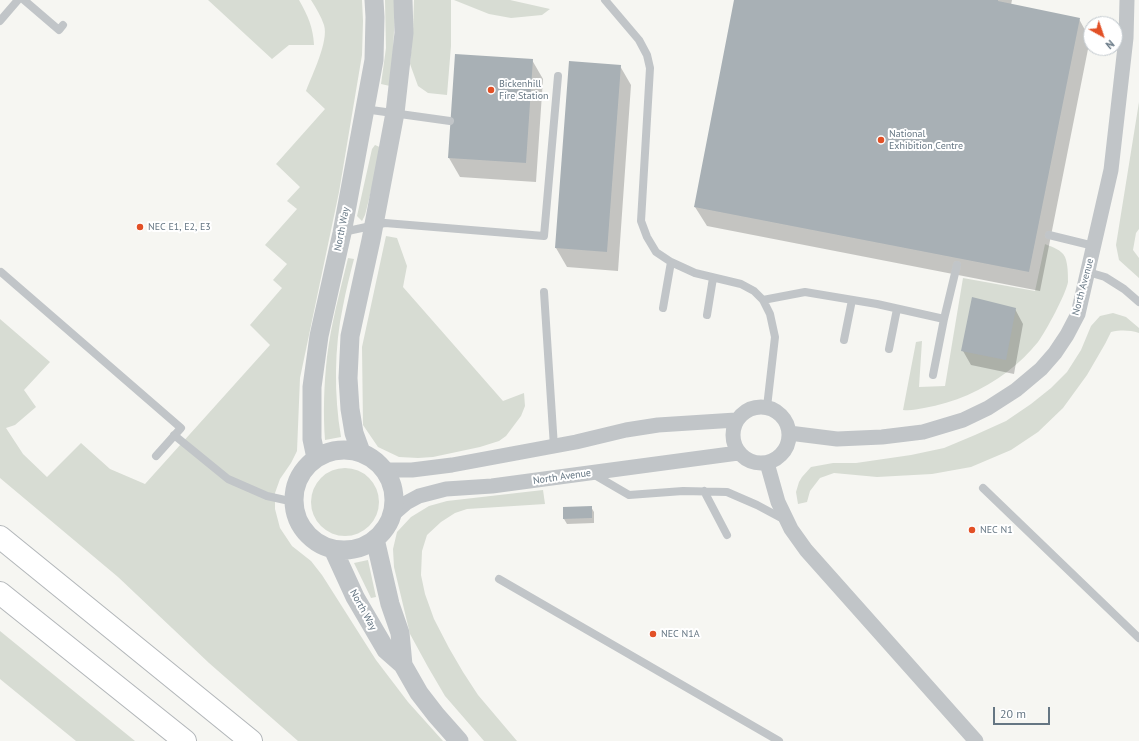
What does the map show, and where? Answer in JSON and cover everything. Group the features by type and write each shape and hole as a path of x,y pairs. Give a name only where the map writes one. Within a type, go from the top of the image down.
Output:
{"highway":[{"path":"0,537 251,741"},
{"path":"0,593 185,741"}],"street":[{"name":"North Way","path":"316,458 312,433 312,386 319,336 342,233 374,60 374,0"},
{"path":"361,452 354,433 350,409 348,378 350,336 374,226 395,113 404,33 404,0"},
{"name":"North Avenue","path":"789,433 837,439 882,436 923,432 963,420 988,408 1016,390 1041,369 1055,353 1078,314 1111,170 1126,38 1127,0"},
{"path":"759,406 767,407 780,414 786,422 789,433 788,443 786,449 779,457 767,463 756,463 749,461 738,453 733,444 733,426 743,412 750,408 759,406"},
{"path":"385,470 412,470 452,465 554,447 626,430 736,420"},
{"path":"349,449 361,452 374,459 385,470 392,484 395,500 392,516 385,529 376,539 366,546 355,549 333,549 315,541 301,527 296,515 294,502 295,489 299,477 306,466 316,458 326,452 349,449"},
{"name":"North Avenue","path":"392,516 406,503 419,496 446,489 492,486 738,453"},
{"path":"767,463 778,502 791,529 806,550 976,741"},
{"name":"North Way","path":"376,539 390,604 400,633 403,665"},
{"name":"North Way","path":"333,549 355,597 386,650 403,665 418,693 459,741"}],"lane":[{"path":"0,21 18,0"},
{"path":"605,0 639,40 647,55 650,68 641,221 647,237 656,252 671,262 695,273 741,284 754,290 763,300 770,314 775,337 767,407"},
{"path":"30,2 58,30 63,25"},
{"path":"342,233 385,223 544,236 558,76"},
{"path":"364,109 450,121"},
{"path":"1049,235 1094,246"},
{"path":"663,308 671,262"},
{"path":"932,376 957,265"},
{"path":"1,272 181,428 156,456"},
{"path":"1088,272 1105,277 1124,289 1139,302"},
{"path":"707,316 713,278"},
{"path":"544,292 554,447"},
{"path":"763,300 805,292 944,319"},
{"path":"844,340 852,300"},
{"path":"889,349 898,309"},
{"path":"174,435 228,479 267,496 294,502"},
{"path":"591,473 629,495 683,491 727,492 757,505 787,521"},
{"path":"983,488 1139,638"},
{"path":"704,491 727,535"},
{"path":"499,579 779,741"}],"shaded area":[{"path":"208,0 299,0 310,22 314,45 289,45 272,59"},
{"path":"311,0 362,0 362,55 339,192 300,378 297,451 280,479 275,493 275,509 280,528 292,546 311,561 322,575 376,660 408,702 443,741 298,741 209,663 118,577 0,478 0,319 50,362 24,390 36,407 15,425 6,428 23,454 47,477 81,443 110,469 145,484 270,345 250,325 282,288 273,280 287,264 265,245 297,209 287,201 300,187 276,164 325,109 306,91 322,49 325,32 321,18"},
{"path":"385,0 394,0 394,43 390,86 381,84 386,48"},
{"path":"414,0 451,0 451,46 447,95 428,93 418,86 410,64"},
{"path":"454,0 510,0 550,9 542,15 511,18 489,14"},
{"path":"1139,102 1139,229 1136,233 1133,250 1139,258 1139,278 1119,260 1116,245"},
{"path":"375,145 382,148 365,215 362,221 357,216 372,149"},
{"path":"386,236 397,238 407,266 403,287 503,401 524,393 525,406 521,416 506,436 499,441 480,447 433,457 399,457 378,447 363,425 362,347"},
{"path":"1045,244 1062,252 1064,255 1067,266 1068,282 1064,295 1042,337 1035,346 1024,358 998,379 968,395 935,406 914,410 903,410 916,342 922,341 919,387 945,386 963,278 1035,291"},
{"path":"348,258 354,259 340,322 336,372 337,405 341,437 325,440 324,398 327,357 333,320"},
{"path":"1113,313 1126,317 1139,328 1139,333 1132,331 1111,332 1087,375 1063,408 1038,432 1011,450 971,467 932,474 877,477 834,473 820,478 810,491 807,502 798,504 796,492 799,482 811,467 833,463 856,463 911,455 944,448 1006,421 1051,388 1067,372 1081,350 1091,326 1100,316"},
{"path":"345,468 358,471 369,478 376,489 379,502 376,515 369,526 358,533 345,536 332,533 321,526 314,515 311,502 314,489 321,478 332,471"},
{"path":"543,490 545,504 467,509 455,513 441,522 427,535 422,551 421,575 425,594 434,619 449,648 478,695 517,741 484,741 445,696 410,634 394,567 393,549 397,532 411,517 429,506 447,501"},
{"path":"368,560 376,597 371,598 354,563"},
{"path":"0,631 135,741 76,741 0,679"}],"building":[{"name":"National Exhibition Centre","path":"734,0 998,0 1080,18 1029,272 694,207"},
{"name":"Bickenhill Fire Station","path":"455,54 533,59 526,163 448,158"},
{"path":"569,61 621,65 607,252 555,248"},
{"path":"972,297 1016,308 1006,360 961,351"},
{"path":"592,506 592,518 563,519 563,507"}],"place":[{"name":"Bickenhill Fire Station","path":"491,90"},
{"name":"National Exhibition Centre","path":"881,140"},
{"name":"NEC E1, E2, E3","path":"140,227"},
{"name":"NEC N1","path":"972,530"},
{"name":"NEC N1A","path":"653,634"}]}
